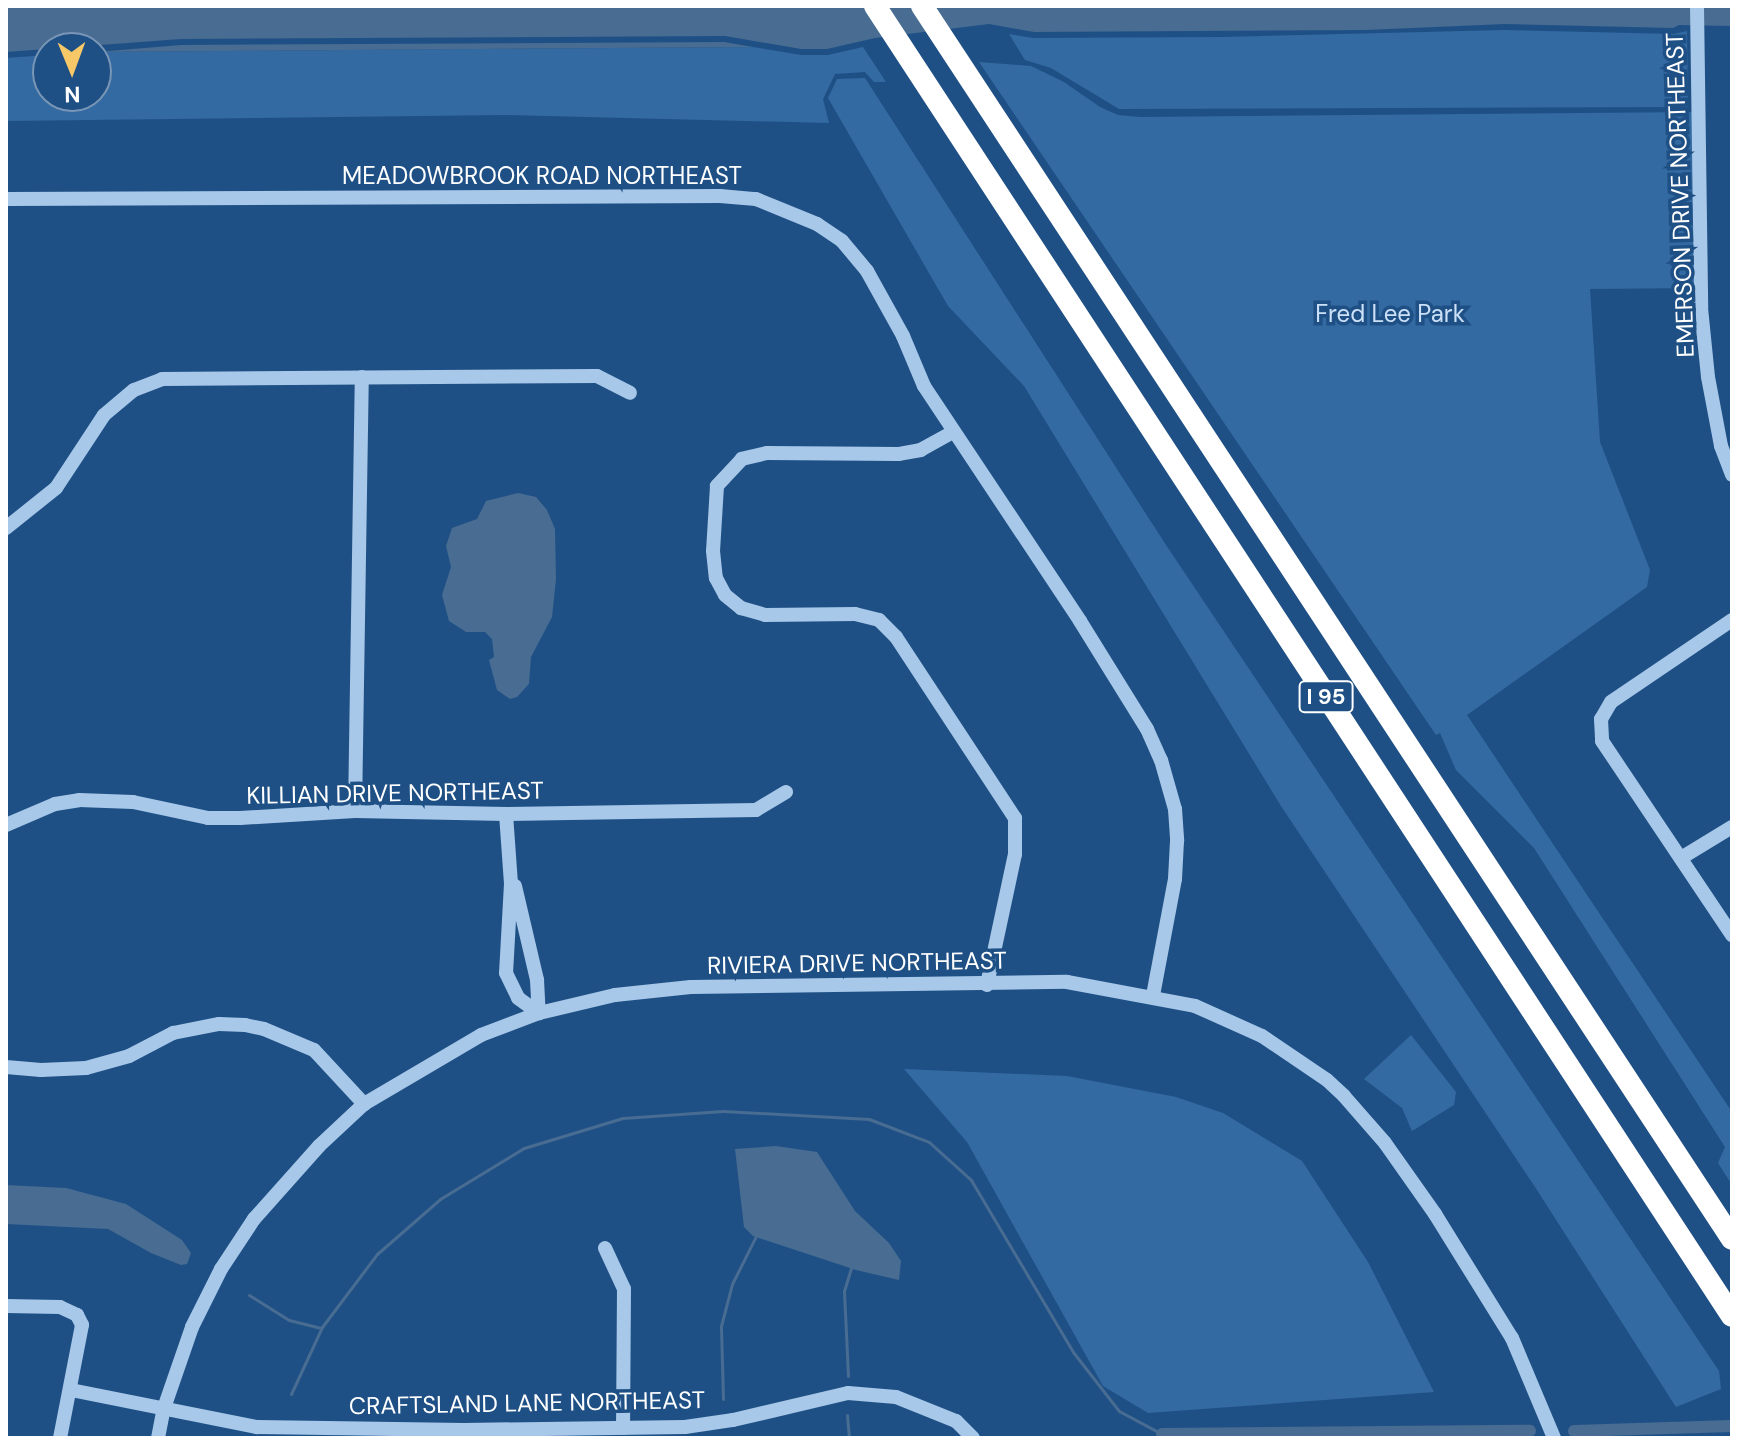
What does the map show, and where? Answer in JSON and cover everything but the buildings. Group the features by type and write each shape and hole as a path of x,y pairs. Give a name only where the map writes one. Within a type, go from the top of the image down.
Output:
{"highway":[{"name":"I 95","path":"875,6 1732,1316"},
{"name":"I 95","path":"922,6 1732,1239"}],"street":[{"name":"EMERSON DRIVE NORTHEAST","path":"1697,6 1701,308 1716,424 1732,475"},
{"name":"MEADOWBROOK ROAD NORTHEAST","path":"6,199 647,195 756,199 817,224 842,241 867,271 903,336 924,386 1080,621 1147,729 1161,760 1175,809 1177,841 1175,879 1153,995"},
{"path":"6,528 56,488 104,415 134,390 162,379 597,376 630,393"},
{"path":"355,811 362,377"},
{"path":"953,432 921,450 899,454 767,453 742,459 717,486 713,551 716,578 725,595 741,608 765,615 855,614 879,620 896,637 1015,818 1015,854 987,985"},
{"path":"1732,620 1611,702 1601,719 1602,741 1732,935"},
{"name":"KILLIAN DRIVE NORTHEAST","path":"6,825 55,804 79,800 133,802 208,818 355,811 506,814 756,810 786,792"},
{"path":"506,814 511,884 506,973 518,998 539,1013"},
{"path":"1681,858 1732,827"},
{"path":"511,884 515,886 537,980 539,1013"},
{"name":"RIVIERA DRIVE NORTHEAST","path":"158,1438 164,1408 192,1327 221,1269 254,1219 309,1156 364,1104 481,1035 539,1013 615,995 691,987 1067,982 1153,995 1195,1006 1262,1036 1327,1080 1385,1143 1428,1203 1520,1352 1554,1438"},
{"path":"6,1067 41,1070 86,1068 129,1056 173,1033 219,1024 245,1025 264,1029 314,1050 364,1104"},
{"path":"605,1248 624,1289 623,1428"},
{"path":"6,1306 60,1307 77,1315 82,1338 60,1438"},
{"name":"CRAFTSLAND LANE NORTHEAST","path":"71,1390 257,1427 578,1432 685,1427 733,1420 848,1393 896,1397 956,1421 973,1438"}],"green space":[{"path":"1505,30 1674,34 1687,31 1688,107 1119,109 1051,68 1025,60 1009,34 1033,38 1223,37"},
{"path":"753,47 801,55 828,55 863,47 886,82 874,82 865,72 835,74 823,99 829,123 504,115 6,121 6,58 32,56 32,112 112,112 112,52"},
{"name":"Fred Lee Park","path":"979,62 1031,66 1064,82 1100,107 1118,115 1140,117 1698,112 1699,288 1590,289 1600,442 1650,570 1647,587 1467,715 1732,1112 1732,1185 1718,1163 1725,1147 1534,848 1456,770 1440,733 1436,735"},
{"path":"865,78 1166,545 1719,1371 1721,1389 1676,1407 1535,1187 1281,806 1024,386 948,306 828,98 837,79"},
{"path":"1411,1035 1456,1092 1454,1105 1412,1131 1402,1108 1364,1079"},
{"path":"904,1069 1067,1076 1176,1097 1223,1113 1302,1161 1368,1262 1434,1392 1148,1413 1103,1386 967,1142"}],"shaded area":[{"path":"6,6 1732,6 1732,26 1679,25 1673,28 1505,24 1366,30 1034,32 989,24 875,38 827,49 801,49 725,36 181,39 112,44 112,32 32,32 32,50 6,52"},
{"path":"724,42 753,47 112,52 181,45"},
{"path":"518,493 536,497 547,510 555,529 556,579 552,617 531,657 529,684 517,697 510,699 497,690 489,660 494,657 492,639 485,632 466,632 449,621 442,595 451,567 446,546 452,528 477,519 486,501"},
{"path":"776,1146 817,1152 855,1211 889,1243 901,1261 899,1280 856,1270 753,1236 744,1227 735,1149"},
{"path":"6,1185 66,1188 126,1204 182,1240 191,1253 187,1264 181,1265 151,1253 108,1229 6,1224"}],"waterway":[{"path":"291,1394 322,1327 377,1254 440,1199 524,1148 623,1118 723,1111 869,1119 929,1142 971,1180 1073,1352 1119,1411 1162,1434"},
{"path":"723,1399 721,1326 732,1284 757,1234"},
{"path":"848,1376 844,1291 852,1265"},
{"path":"249,1295 289,1320 321,1328"},
{"path":"847,1415 849,1438"},
{"path":"1574,1431 1732,1426"},
{"path":"1162,1434 1530,1431"}]}
